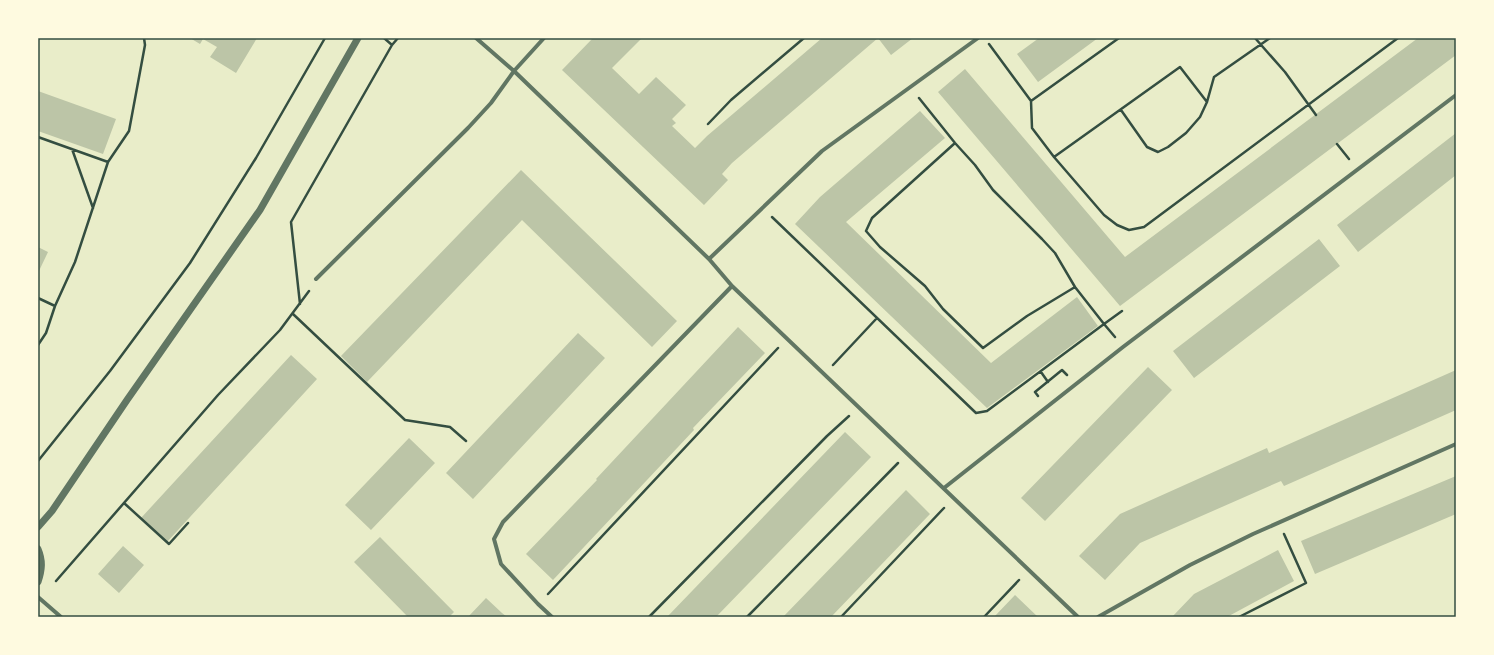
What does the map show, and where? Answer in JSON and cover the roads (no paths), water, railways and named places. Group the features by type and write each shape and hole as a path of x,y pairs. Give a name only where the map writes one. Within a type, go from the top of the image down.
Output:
{"street":[{"path":"38,527 52,511 132,393 260,210 358,38"},
{"path":"476,38 514,71 709,258 732,286 1078,617"},
{"path":"316,279 468,128 491,103 514,71 544,38"},
{"path":"709,258 822,151 978,38"},
{"path":"944,488 1123,347 1456,95"},
{"path":"552,617 501,564 494,539 503,522 732,286"},
{"path":"1098,617 1190,565 1279,522 1456,444"},
{"path":"38,549 41,558 42,570 38,582"},
{"path":"39,598 61,617"}]}
